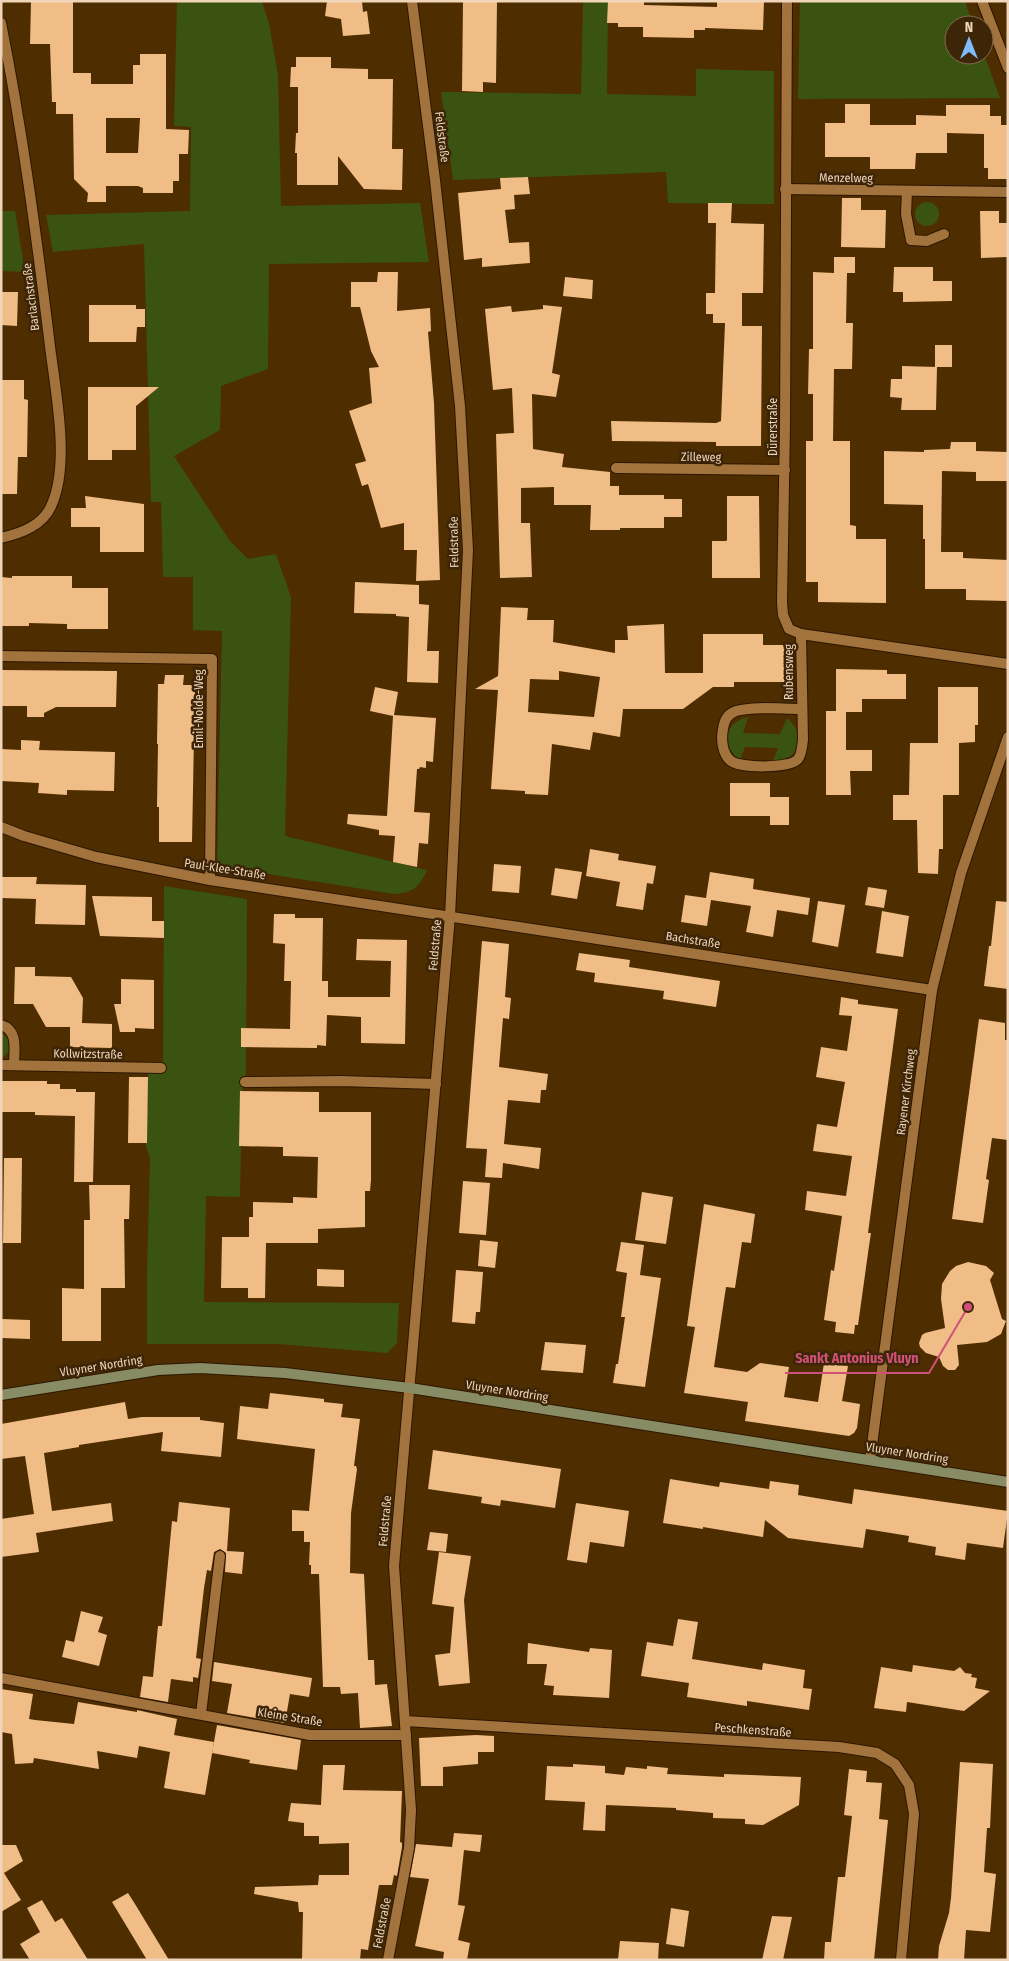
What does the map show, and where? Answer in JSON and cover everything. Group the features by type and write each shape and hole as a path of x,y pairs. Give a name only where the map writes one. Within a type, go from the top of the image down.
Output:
{"street":[{"name":"Feldstraße","path":"388,1960 409,1848 411,1810 394,1566 450,916 468,550 460,406 435,180 412,1"},
{"name":"Dürerstraße","path":"787,1 785,470 782,602 789,629 801,634"},
{"path":"982,1 1008,68"},
{"name":"Barlachstraße","path":"1,23 36,228 62,453 56,491 52,504 44,516 31,528 1,538"},
{"name":"Menzelweg","path":"785,189 1008,192"},
{"path":"907,191 906,214 911,240 927,241 944,234"},
{"name":"Zilleweg","path":"616,468 785,470"},
{"path":"801,634 1008,664"},
{"name":"Rubensweg","path":"801,634 802,740 798,759 779,766 738,765 729,760 724,751 722,734 725,720 733,712 748,709 801,709"},
{"name":"Emil-Nolde-Weg","path":"1,656 212,659 210,880"},
{"name":"Rayener Kirchweg","path":"870,1460 932,990 961,873 1008,737"},
{"name":"Paul-Klee-Straße","path":"1,827 24,836 96,857 210,880 450,916"},
{"name":"Bachstraße","path":"450,916 932,990"},
{"path":"1,1026 10,1030 14,1035 14,1065"},
{"name":"Kollwitzstraße","path":"1,1065 161,1068"},
{"path":"245,1082 341,1081 436,1084"},
{"name":"Vluyner Nordring","path":"1,1395 147,1371 200,1368 285,1373 410,1388 1008,1482"},
{"path":"201,1714 220,1556"},
{"name":"Kleine Straße","path":"1,1678 310,1735 406,1735"},
{"name":"Peschkenstraße","path":"405,1721 839,1748 877,1753 895,1764 909,1785 914,1814 901,1960"}],"green space":[{"path":"177,1 262,1 269,24 278,75 281,206 420,203 429,262 269,264 268,369 221,386 220,430 174,456 230,541 248,559 276,554 291,597 285,836 427,870 418,885 406,892 394,894 217,866 222,631 193,630 193,577 163,577 161,502 151,502 144,244 53,252 46,215 190,211 191,127 174,126"},
{"path":"583,1 608,1 607,94 696,96 696,69 774,71 774,204 668,203 666,172 453,180 441,92 581,94"},
{"path":"800,1 965,1 970,15 944,15 944,65 988,65 1000,98 798,99"},
{"path":"927,202 932,203 938,209 938,219 932,225 927,226 922,225 916,219 915,214 916,209 922,203"},
{"path":"1,211 15,211 25,272 1,271"},
{"path":"748,717 743,733 780,734 787,718 797,732 799,739 795,752 790,757 773,761 778,748 745,747 740,760 730,748 727,736 734,724"},
{"path":"164,886 247,899 246,1073 242,1092 240,1197 206,1196 204,1302 399,1303 397,1343 387,1353 279,1344 147,1344 150,1158 146,1147 148,1073 163,1073"},
{"path":"1,1033 6,1037 10,1045 7,1054 1,1058"}],"building":[{"path":"31,1 73,1 73,73 91,73 91,84 133,84 133,65 140,65 140,54 166,54 166,129 189,130 188,154 179,154 179,181 173,181 173,193 143,193 143,188 138,186 106,186 106,202 87,202 88,193 74,179 73,114 56,114 56,102 52,102 50,44 30,44","holes":["106,118 140,118 138,153 106,153"]},
{"path":"327,1 362,1 363,12 367,11 370,34 343,36 341,19 325,16"},
{"path":"463,1 497,1 496,83 483,82 483,92 462,91"},
{"path":"608,1 644,1 644,5 717,7 717,1 764,1 763,30 705,28 705,30 694,30 694,38 643,37 643,27 618,27 618,23 607,23"},
{"path":"296,57 331,57 331,68 368,69 368,79 393,79 392,149 403,149 402,190 364,189 338,156 338,185 297,185 297,153 295,153 296,133 298,133 298,87 290,87 291,67 296,67"},
{"path":"845,104 870,104 870,125 916,125 916,115 946,116 946,105 990,105 990,116 1001,116 1001,125 1008,125 1008,179 988,179 988,168 984,168 984,134 947,133 947,153 916,153 915,169 870,169 870,157 825,157 825,123 845,123"},
{"path":"528,177 530,194 514,195 515,209 505,210 509,243 529,242 530,263 482,267 482,258 464,260 458,193 501,189 500,178"},
{"path":"842,198 861,198 861,210 886,210 885,248 841,247"},
{"path":"708,203 732,203 731,223 764,224 763,293 742,293 742,326 762,326 761,446 716,446 716,442 612,441 611,421 716,423 721,421 725,323 713,323 713,314 706,314 706,293 715,293 716,223 708,223"},
{"path":"980,211 999,211 999,223 1008,223 1007,257 981,258"},
{"path":"834,257 855,257 855,273 847,273 846,323 853,323 852,369 834,369 833,441 850,441 850,525 856,526 856,539 886,539 886,603 818,602 818,582 806,582 806,441 813,441 813,394 808,394 809,349 813,349 813,272 834,273"},
{"path":"894,267 933,267 933,281 952,281 952,301 903,302 903,292 893,292"},
{"path":"378,272 398,272 397,311 430,308 431,331 428,332 434,403 440,580 416,581 417,550 404,550 404,523 381,528 368,484 362,486 355,464 366,461 349,411 372,403 369,368 379,367 371,351 360,307 351,307 351,282 377,282"},
{"path":"565,277 593,280 592,299 563,296"},
{"path":"1,292 18,292 17,326 1,325"},
{"path":"89,305 136,305 136,309 145,309 145,327 137,327 136,342 89,342"},
{"path":"543,305 562,307 552,373 560,375 556,397 532,394 533,449 564,454 562,467 610,472 610,486 619,486 619,495 664,495 664,499 682,499 682,517 664,517 664,528 590,530 591,505 554,505 554,487 521,488 521,523 530,523 532,577 500,578 496,434 514,433 512,388 493,390 485,309 511,306 512,312 543,309"},
{"path":"935,345 952,345 952,367 935,367"},
{"path":"902,366 937,367 936,410 901,410 902,398 890,397 891,379 902,379"},
{"path":"1,380 24,380 24,399 28,400 27,457 18,457 17,494 1,494"},
{"path":"88,387 159,387 136,406 136,450 112,450 112,460 88,460"},
{"path":"951,442 976,442 976,451 1008,452 1008,481 976,481 976,472 942,471 941,552 963,552 963,558 1008,560 1008,601 966,600 966,589 925,589 923,505 884,504 884,451 924,452 924,450 950,449"},
{"path":"85,496 144,504 144,552 100,552 100,527 71,527 71,508 86,508"},
{"path":"727,496 759,496 760,578 712,578 712,541 727,540"},
{"path":"12,576 72,576 72,588 108,588 108,629 67,629 67,624 29,623 29,626 1,626 1,577 12,578"},
{"path":"355,582 419,585 419,604 429,605 427,651 439,651 438,683 407,682 409,617 396,616 396,614 354,613"},
{"path":"501,607 528,608 527,620 554,620 553,642 615,653 615,640 628,640 627,626 664,624 665,673 703,673 703,634 763,634 763,645 788,645 788,682 734,682 734,687 713,687 683,709 623,709 620,737 593,732 590,750 552,744 548,795 525,794 525,791 491,789 498,690 475,689 498,676","holes":["559,671 600,677 594,717 528,712 530,679 559,680"]},
{"path":"836,669 887,670 887,674 906,674 906,699 862,699 862,712 846,712 846,750 872,750 872,771 850,771 851,795 826,795 826,711 836,711"},
{"path":"1,670 117,671 116,707 56,707 44,713 44,717 27,717 27,706 1,706"},
{"path":"165,675 184,675 183,685 195,685 192,842 159,842 159,807 157,807 158,684 164,684"},
{"path":"375,687 398,692 394,715 436,718 433,762 426,761 426,768 420,767 417,769 414,812 430,813 428,844 419,843 417,867 393,862 395,836 379,835 379,830 347,824 348,814 387,816 393,716 370,711"},
{"path":"938,687 978,687 978,725 975,725 975,742 959,743 959,795 943,795 943,849 939,849 938,874 918,873 917,820 893,820 893,795 909,795 910,743 938,743"},
{"path":"21,740 40,741 39,750 115,752 114,791 67,790 67,795 38,793 39,783 1,781 1,749 21,750"},
{"path":"730,783 770,783 770,797 789,797 789,825 770,825 770,816 730,816"},
{"path":"590,849 619,854 618,860 656,866 653,884 647,883 643,910 616,906 620,882 586,876"},
{"path":"494,864 521,866 519,893 492,891"},
{"path":"555,868 582,872 577,899 551,895"},
{"path":"710,872 754,879 753,889 810,898 808,915 777,910 773,937 746,932 751,906 711,900 707,926 681,922 685,895 706,898"},
{"path":"1,877 37,877 36,884 86,885 85,925 35,924 36,899 1,898"},
{"path":"868,887 887,890 884,908 865,905"},
{"path":"92,896 152,897 152,921 164,921 164,938 100,936"},
{"path":"818,901 845,905 838,947 812,942"},
{"path":"996,901 1008,902 1008,989 984,986"},
{"path":"882,911 909,916 903,957 876,953"},
{"path":"274,914 295,914 295,918 323,918 322,981 328,981 328,997 390,997 391,961 356,960 357,939 407,940 405,1044 361,1043 361,1017 327,1015 326,1046 317,1045 317,1048 241,1047 241,1028 290,1029 291,981 284,981 285,944 273,943"},
{"path":"482,941 509,944 505,997 511,998 509,1019 503,1018 499,1067 548,1074 546,1090 541,1090 540,1103 508,1100 504,1144 541,1148 539,1169 503,1163 502,1178 485,1177 487,1149 466,1148"},
{"path":"579,953 630,960 629,967 720,981 716,1007 663,999 664,991 594,982 595,973 576,970"},
{"path":"15,967 35,967 35,976 71,977 83,998 82,1023 112,1024 112,1048 70,1047 70,1027 46,1027 33,1004 14,1004"},
{"path":"121,979 154,980 154,1029 135,1028 135,1032 120,1032 114,1004 121,1004"},
{"path":"841,997 858,1000 858,1004 898,1009 868,1233 871,1233 858,1325 855,1325 854,1334 835,1332 836,1322 824,1320 831,1270 834,1271 842,1216 805,1210 807,1191 846,1196 852,1156 813,1151 817,1124 837,1127 845,1082 816,1077 821,1047 847,1051 852,1016 839,1015"},
{"path":"979,1019 1005,1023 1005,1040 1008,1040 1008,1140 992,1138 986,1179 989,1180 983,1223 952,1219"},
{"path":"129,1077 148,1077 147,1143 128,1143"},
{"path":"1,1081 47,1081 47,1084 60,1084 60,1089 76,1089 76,1092 95,1092 93,1182 74,1182 75,1116 35,1115 35,1112 1,1112"},
{"path":"240,1091 319,1092 319,1112 371,1112 371,1180 370,1191 365,1191 365,1227 318,1229 318,1243 266,1243 265,1298 248,1298 248,1288 221,1288 222,1237 249,1237 249,1217 253,1217 253,1202 293,1203 293,1197 317,1198 318,1157 283,1156 283,1147 239,1146"},
{"path":"4,1158 22,1158 21,1243 3,1243"},
{"path":"463,1181 490,1183 486,1235 459,1233"},
{"path":"89,1185 130,1185 129,1219 124,1219 125,1288 101,1288 101,1341 62,1341 62,1288 84,1289 84,1220 90,1220"},
{"path":"642,1192 673,1197 666,1244 635,1240"},
{"path":"704,1204 755,1214 751,1243 742,1242 735,1288 726,1287 714,1367 747,1372 760,1363 789,1367 784,1397 818,1402 824,1363 848,1366 842,1401 860,1404 857,1428 854,1433 849,1436 745,1421 748,1402 684,1393 695,1327 687,1326"},
{"path":"480,1240 498,1242 495,1268 478,1266"},
{"path":"621,1242 644,1245 640,1275 661,1278 645,1387 613,1383 616,1364 618,1364 625,1317 621,1317 627,1273 616,1271"},
{"path":"968,1262 986,1266 994,1273 990,1280 1002,1319 1006,1321 1001,1334 987,1342 957,1345 959,1365 955,1370 948,1370 943,1366 939,1357 926,1353 919,1343 922,1335 925,1333 945,1328 941,1299 942,1284 950,1271 956,1266"},
{"path":"317,1269 344,1270 344,1287 317,1286"},
{"path":"456,1270 483,1272 480,1312 476,1312 475,1324 452,1322"},
{"path":"2,1319 30,1320 30,1339 2,1338"},
{"path":"545,1342 586,1345 583,1373 541,1370"},
{"path":"270,1393 324,1399 324,1402 343,1404 341,1417 360,1419 354,1466 357,1469 351,1513 350,1573 364,1574 368,1660 374,1660 375,1685 387,1684 392,1726 360,1728 358,1693 341,1694 340,1687 323,1687 319,1574 311,1574 311,1565 309,1565 310,1542 304,1542 304,1531 292,1531 292,1510 309,1511 315,1449 237,1439 240,1406 268,1409"},
{"path":"125,1402 128,1419 142,1417 200,1417 200,1420 224,1423 221,1457 161,1451 163,1432 79,1445 79,1447 44,1453 52,1511 111,1503 113,1521 36,1533 39,1552 1,1557 1,1519 34,1514 25,1456 1,1459 1,1424"},
{"path":"433,1450 561,1469 555,1508 501,1500 500,1506 481,1503 482,1497 428,1489"},
{"path":"670,1479 719,1487 720,1482 769,1489 770,1481 799,1485 798,1495 852,1504 854,1489 1008,1511 1003,1548 967,1543 965,1560 935,1555 936,1547 908,1542 909,1536 866,1529 863,1548 788,1538 765,1520 763,1537 703,1527 703,1529 663,1523"},
{"path":"179,1502 230,1508 227,1551 244,1552 242,1574 225,1572 226,1553 220,1549 214,1552 211,1571 207,1570 204,1588 196,1658 201,1659 198,1678 193,1677 193,1682 171,1679 168,1702 140,1697 143,1676 153,1677 158,1626 162,1626 172,1521 177,1522"},
{"path":"576,1503 629,1511 624,1547 590,1542 587,1563 567,1560"},
{"path":"430,1532 448,1534 446,1552 427,1550"},
{"path":"439,1552 471,1556 464,1600 470,1683 439,1686 435,1655 450,1653 454,1607 432,1604"},
{"path":"81,1611 103,1617 98,1632 107,1635 99,1666 62,1657 66,1640 74,1642"},
{"path":"678,1619 698,1622 692,1659 762,1670 763,1663 805,1670 803,1688 812,1689 809,1710 747,1701 747,1706 687,1697 689,1683 641,1676 647,1642 673,1646"},
{"path":"528,1643 589,1652 590,1648 612,1650 609,1698 553,1695 554,1686 544,1685 547,1664 527,1664"},
{"path":"214,1662 312,1678 309,1697 290,1694 285,1723 227,1713 232,1684 212,1681"},
{"path":"913,1665 954,1671 960,1667 965,1673 972,1674 971,1677 977,1678 975,1688 990,1691 964,1711 907,1702 906,1712 874,1708 881,1667 912,1672"},
{"path":"1,1689 33,1694 29,1719 74,1724 78,1702 137,1712 137,1710 177,1719 174,1735 214,1742 205,1795 164,1788 170,1752 139,1746 137,1758 97,1751 99,1769 34,1758 33,1763 15,1764 12,1734 1,1732"},
{"path":"217,1725 301,1740 297,1770 249,1763 250,1760 212,1753"},
{"path":"494,1736 494,1752 478,1752 478,1764 443,1767 443,1786 421,1786 419,1738"},
{"path":"960,1762 993,1764 990,1828 987,1828 984,1872 996,1874 990,1932 966,1930 964,1960 938,1960 939,1946 949,1913 951,1898"},
{"path":"573,1764 605,1766 605,1773 624,1775 626,1767 647,1769 647,1766 668,1768 667,1774 724,1777 724,1774 801,1777 799,1805 763,1825 745,1824 745,1819 713,1818 713,1813 676,1810 676,1808 606,1805 605,1831 583,1830 585,1802 545,1800 547,1766 573,1767"},
{"path":"323,1765 345,1765 343,1790 402,1791 400,1842 402,1847 397,1876 394,1875 392,1885 379,1885 368,1950 361,1949 360,1960 302,1960 303,1912 299,1912 298,1902 254,1894 255,1887 318,1885 319,1875 349,1875 349,1843 319,1844 319,1836 304,1836 304,1823 288,1821 291,1803 321,1805"},
{"path":"849,1769 867,1771 866,1782 882,1783 879,1819 888,1820 874,1960 824,1960 825,1942 831,1942 838,1877 845,1877 852,1816 844,1815"},
{"path":"454,1833 482,1835 480,1852 464,1850 458,1905 465,1906 458,1940 470,1943 467,1960 443,1960 444,1952 415,1946 429,1879 410,1877 416,1844 452,1847"},
{"path":"1,1845 16,1845 23,1861 4,1873 21,1900 1,1912"},
{"path":"128,1893 169,1960 147,1960 112,1902"},
{"path":"42,1900 55,1922 62,1918 88,1960 30,1960 20,1944 40,1932 27,1908"},
{"path":"671,1908 689,1911 684,1947 666,1944"},
{"path":"772,1916 792,1917 783,1960 762,1960"},
{"path":"620,1941 659,1943 658,1960 618,1960"}],"place":[{"name":"Sankt Antonius Vluyn","path":"968,1307"}]}
